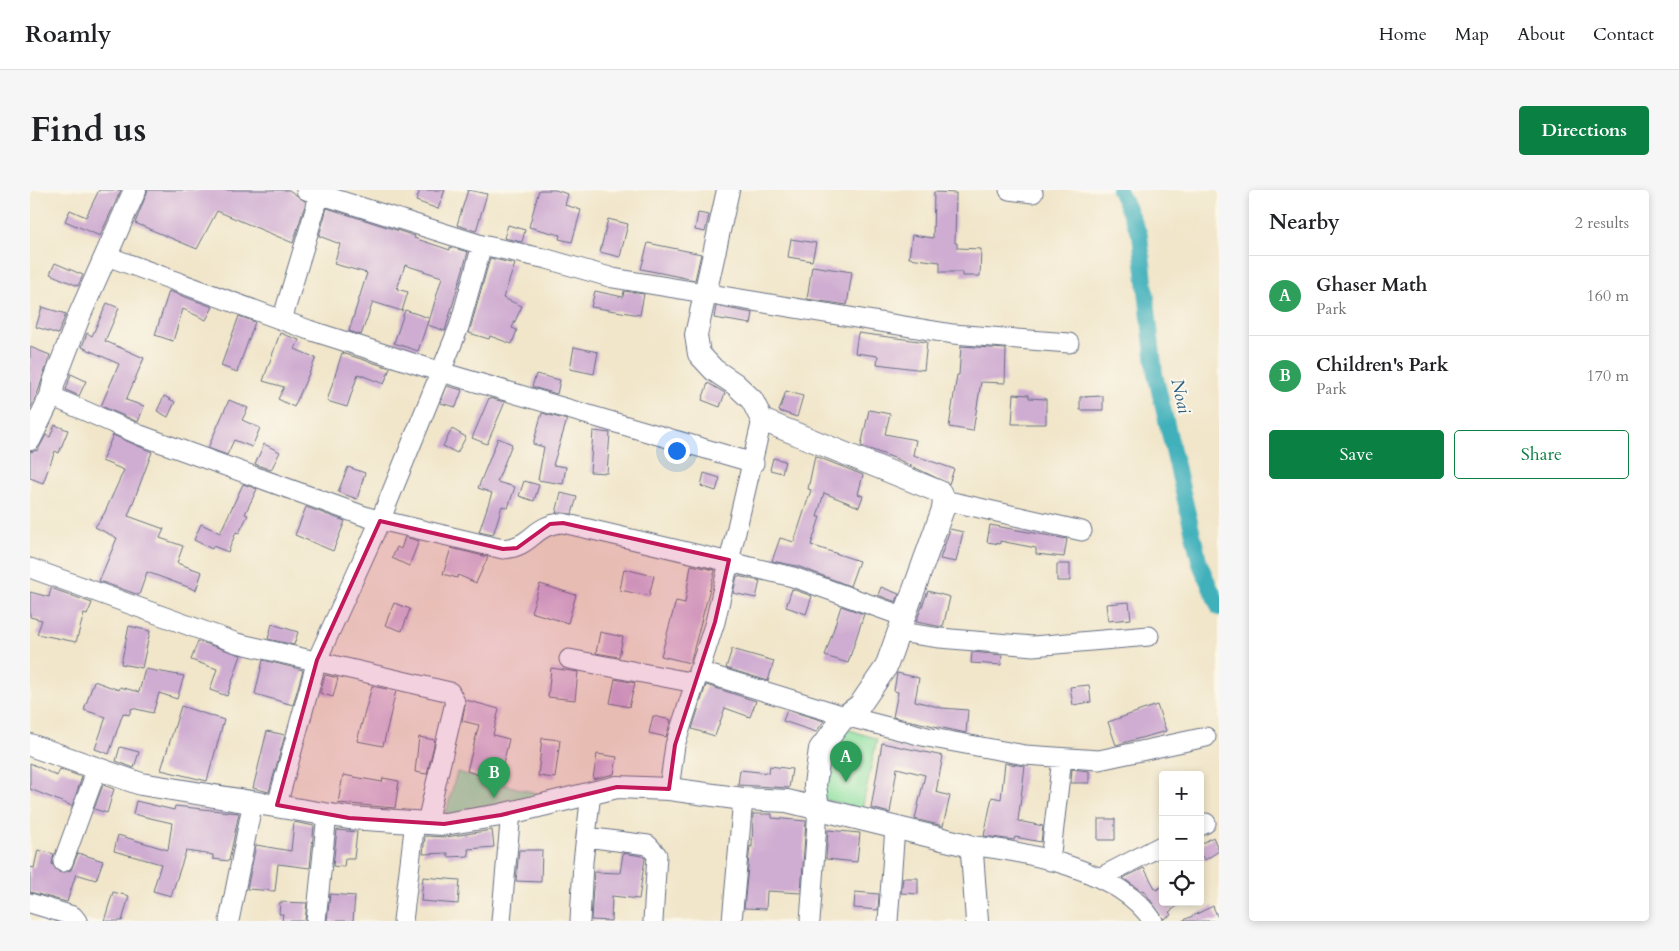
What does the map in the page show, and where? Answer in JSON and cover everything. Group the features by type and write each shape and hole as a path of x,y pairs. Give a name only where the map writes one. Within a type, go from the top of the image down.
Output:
{"street":[{"path":"30,437 51,396 54,382 80,314 135,190"},
{"path":"669,789 675,745 715,622 754,463 762,420 752,400 735,384 714,370 698,354 696,335 704,294 724,216 728,190"},
{"path":"1009,190 1033,193"},
{"path":"282,320 316,192 482,245 547,259 613,278 953,334 1069,343"},
{"path":"277,805 318,660 380,521 459,327 482,245"},
{"path":"107,256 282,320 441,372 754,463"},
{"path":"51,396 140,435 380,521 503,549 517,548 528,541 540,529 550,524 563,523 729,560 793,577 902,624 940,638 1033,646 1149,636"},
{"path":"762,420 940,492 944,500 943,509 886,667 860,705 845,716 820,750 815,785 818,809 810,921"},
{"path":"944,500 1082,531"},
{"path":"30,568 237,642 450,692 455,702 421,822 403,921"},
{"path":"569,659 697,677 927,737 985,749 1062,758 1099,760 1206,737"},
{"path":"30,745 141,784 348,818 444,824 512,812 617,787 669,789 743,799 787,801 967,845 1005,849 1050,861 1116,885 1146,911 1153,921"},
{"path":"1050,861 1062,758"},
{"path":"63,862 97,769"},
{"path":"580,921 591,793"},
{"path":"732,921 743,799"},
{"path":"229,921 253,801"},
{"path":"501,921 512,812"},
{"path":"316,921 328,814"},
{"path":"888,921 895,828"},
{"path":"586,837 648,845 654,849 656,855 653,921"},
{"path":"967,845 972,853 977,921"},
{"path":"1099,878 1159,847"},
{"path":"30,903 73,916 79,920"}],"highlighted area":[{"path":"380,521 503,549 517,548 550,524 563,523 729,560 715,622 675,745 669,789 617,787 501,815 444,824 349,818 277,805 317,660"}],"green space":[{"path":"847,729 877,739 862,809 824,799 826,765"},
{"path":"457,772 539,794 536,802 444,820"}],"building":[{"path":"99,190 121,190 100,236 65,221 70,210 86,217"},
{"path":"148,190 289,190 306,202 293,243 217,211 197,249 135,223"},
{"path":"420,190 445,190 438,209 416,201"},
{"path":"468,190 487,194 476,231 457,225"},
{"path":"539,190 555,190 568,194 565,205 581,210 572,242 559,239 560,235 529,227"},
{"path":"934,192 956,193 955,243 957,243 957,248 981,249 980,276 962,276 962,272 940,272 940,262 909,258 912,235 933,238"},
{"path":"327,208 415,236 414,238 450,250 450,247 468,252 445,331 428,325 442,277 405,265 397,289 408,292 402,311 373,302 361,335 349,331 367,273 334,264 340,244 319,236"},
{"path":"698,213 709,215 705,232 695,230"},
{"path":"608,219 628,224 620,257 600,252"},
{"path":"508,225 525,230 522,242 504,238"},
{"path":"791,239 816,243 812,261 788,257"},
{"path":"648,243 701,254 695,280 641,269"},
{"path":"490,258 515,264 503,298 522,306 512,328 517,330 512,344 490,336 489,339 469,333"},
{"path":"55,263 83,275 78,286 50,274"},
{"path":"812,266 852,272 847,305 807,299"},
{"path":"169,291 213,307 206,320 183,309 173,341 155,335"},
{"path":"595,291 623,297 624,291 644,294 640,315 591,307"},
{"path":"107,303 119,308 105,341 144,358 126,400 144,406 138,422 101,406 119,364 82,347 87,333 92,336"},
{"path":"716,306 753,313 751,324 714,318"},
{"path":"42,307 66,314 58,334 36,327"},
{"path":"405,310 429,318 418,351 394,343"},
{"path":"239,316 255,322 237,372 221,366"},
{"path":"280,333 299,340 295,349 316,358 294,407 278,399 284,387 263,381"},
{"path":"858,333 927,342 924,370 877,364 878,356 855,353"},
{"path":"961,346 1006,349 1005,383 981,382 973,431 949,427 957,375 959,375"},
{"path":"30,347 50,355 38,392 30,409"},
{"path":"574,347 598,352 594,374 570,369"},
{"path":"342,353 390,368 384,384 358,374 347,407 327,401"},
{"path":"71,374 86,381 79,396 66,390"},
{"path":"536,374 560,380 557,394 532,387"},
{"path":"708,383 725,393 720,407 702,400"},
{"path":"447,386 462,390 456,407 440,403"},
{"path":"786,391 803,396 797,417 779,411"},
{"path":"1014,394 1029,395 1029,398 1046,399 1046,424 1012,424"},
{"path":"164,396 175,402 168,417 157,411"},
{"path":"1103,396 1103,410 1080,410 1080,397"},
{"path":"489,398 505,402 487,444 472,438"},
{"path":"229,400 248,408 242,420 260,428 252,447 234,440 227,455 208,448"},
{"path":"869,410 890,414 885,434 916,440 913,455 954,469 949,484 897,459 861,446"},
{"path":"542,413 567,420 553,465 566,467 563,484 538,480 544,447 533,444"},
{"path":"55,425 68,430 59,453 55,451 43,483 30,478 30,452 38,450 46,435 50,437"},
{"path":"452,429 466,437 457,453 443,446"},
{"path":"593,431 610,433 607,473 590,472"},
{"path":"113,435 152,452 128,516 164,529 160,538 183,546 177,563 202,572 196,590 147,572 139,595 99,581 117,538 95,527 104,514 124,470 102,461"},
{"path":"498,438 512,444 497,482 515,487 508,508 502,506 493,535 479,532 492,493 478,488"},
{"path":"264,444 280,452 271,470 255,464"},
{"path":"815,456 863,475 858,494 863,496 859,507 824,493 817,517 820,517 811,545 859,561 850,586 797,566 772,561 780,538 794,542 811,490 808,489"},
{"path":"773,458 785,461 782,473 770,470"},
{"path":"348,467 365,473 357,499 338,492"},
{"path":"704,473 720,478 716,491 701,486"},
{"path":"524,481 539,485 534,501 519,496"},
{"path":"243,484 257,489 245,514 248,515 239,533 236,532 228,552 213,546 212,549 194,540 201,524 220,533"},
{"path":"561,493 577,497 572,514 556,513"},
{"path":"306,507 345,521 333,551 295,535"},
{"path":"990,525 1067,539 1064,557 1036,554 1036,548 1000,541 1000,544 987,542"},
{"path":"950,529 963,532 956,562 940,559"},
{"path":"405,537 419,541 409,566 392,558 397,547 401,549"},
{"path":"451,548 488,557 476,583 458,575 457,578 443,574"},
{"path":"1057,564 1070,564 1070,581 1057,581"},
{"path":"691,565 715,570 690,663 661,656 676,601 685,603"},
{"path":"624,569 654,576 649,596 620,590"},
{"path":"737,576 760,581 756,598 733,593"},
{"path":"540,584 576,595 568,623 531,612"},
{"path":"881,587 899,594 896,602 878,595"},
{"path":"51,588 92,603 87,615 84,614 76,642 37,634 42,620 30,617 30,592 49,597"},
{"path":"792,589 812,596 806,614 786,607"},
{"path":"928,591 950,597 943,627 916,622"},
{"path":"1129,602 1131,619 1108,621 1106,604"},
{"path":"394,603 410,609 402,631 385,625"},
{"path":"841,606 864,614 848,663 825,656"},
{"path":"272,624 298,632 294,645 268,639"},
{"path":"129,626 150,631 142,668 121,664"},
{"path":"600,632 623,637 619,657 596,653"},
{"path":"198,641 241,655 227,696 210,690 217,669 191,660"},
{"path":"732,649 774,661 768,681 726,668"},
{"path":"972,652 1002,655 1001,665 971,663"},
{"path":"263,660 303,670 293,705 255,694"},
{"path":"551,668 578,672 575,700 548,697"},
{"path":"145,669 184,676 177,699 159,693 153,713 132,708 129,715 123,713 109,754 95,749 106,717 84,710 94,681 119,690 120,687 139,692"},
{"path":"897,673 919,678 915,701 942,708 968,710 966,733 893,717 898,692 894,691"},
{"path":"325,675 338,678 333,697 320,693"},
{"path":"615,679 635,683 629,707 610,703"},
{"path":"706,685 756,701 750,717 725,708 715,736 692,729"},
{"path":"1089,685 1091,702 1073,705 1070,687"},
{"path":"372,686 396,691 383,746 357,741"},
{"path":"466,700 499,709 493,735 509,739 499,782 467,771 479,725 462,721"},
{"path":"1157,705 1166,731 1116,745 1108,722"},
{"path":"181,706 224,720 207,781 161,770"},
{"path":"787,710 824,721 816,732 783,721"},
{"path":"653,716 671,720 666,737 649,733"},
{"path":"267,731 285,735 269,792 253,788"},
{"path":"419,737 435,740 427,774 415,772"},
{"path":"542,738 560,740 555,778 538,776"},
{"path":"882,743 943,756 936,792 950,796 943,826 915,819 925,775 897,768 890,813 871,808"},
{"path":"120,747 139,752 134,768 116,761"},
{"path":"597,754 617,757 614,774 593,779"},
{"path":"30,763 57,776 60,769 82,777 72,806 30,789"},
{"path":"1005,763 1025,766 1018,821 1043,826 1041,842 1015,837 1014,840 984,836 992,797 1001,799"},
{"path":"770,766 792,769 789,788 738,785 740,770 769,773"},
{"path":"1072,769 1089,771 1089,783 1071,783"},
{"path":"343,775 382,782 383,778 399,781 395,808 338,803"},
{"path":"103,785 114,789 107,813 94,809"},
{"path":"136,801 174,810 175,806 239,813 229,861 213,859 213,855 186,851 171,896 153,891 161,864 114,851 118,835 168,850 172,823 133,814"},
{"path":"753,814 772,814 772,818 806,821 801,893 767,891 766,909 744,908 750,846 752,847"},
{"path":"1098,819 1115,819 1115,840 1098,840"},
{"path":"294,822 314,826 310,868 278,864 275,891 247,889 256,845 291,851"},
{"path":"337,830 357,832 354,859 345,859 344,867 333,866"},
{"path":"492,830 494,847 468,849 469,856 448,857 448,853 423,854 425,836 446,837"},
{"path":"828,830 860,833 857,862 826,859"},
{"path":"1213,837 1219,851 1205,860 1204,859 1204,843"},
{"path":"38,850 54,854 52,864 60,873 71,870 78,853 103,861 96,880 76,874 67,902 30,892 30,867 34,868"},
{"path":"519,850 542,850 541,882 516,881"},
{"path":"623,853 645,858 639,899 612,896 611,921 591,920 594,872 620,873"},
{"path":"1144,868 1156,890 1159,888 1159,906 1177,906 1169,912 1171,915 1164,919 1143,890 1141,891 1123,878"},
{"path":"423,877 460,880 458,904 421,901"},
{"path":"903,878 918,878 918,894 901,893"},
{"path":"113,892 129,896 122,921 104,921"},
{"path":"855,892 879,894 878,910 854,908"},
{"path":"330,894 355,896 353,921 327,921"},
{"path":"280,902 307,903 305,921 282,921 283,914 279,914"},
{"path":"1213,906 1219,921 1182,921"}],"waterway":[{"name":"Noai","path":"1119,190 1140,235 1155,374 1200,564 1219,608"}],"place":[{"name":"Ghaser Math","path":"846,782"},
{"name":"Children's Park","path":"494,798"}]}
